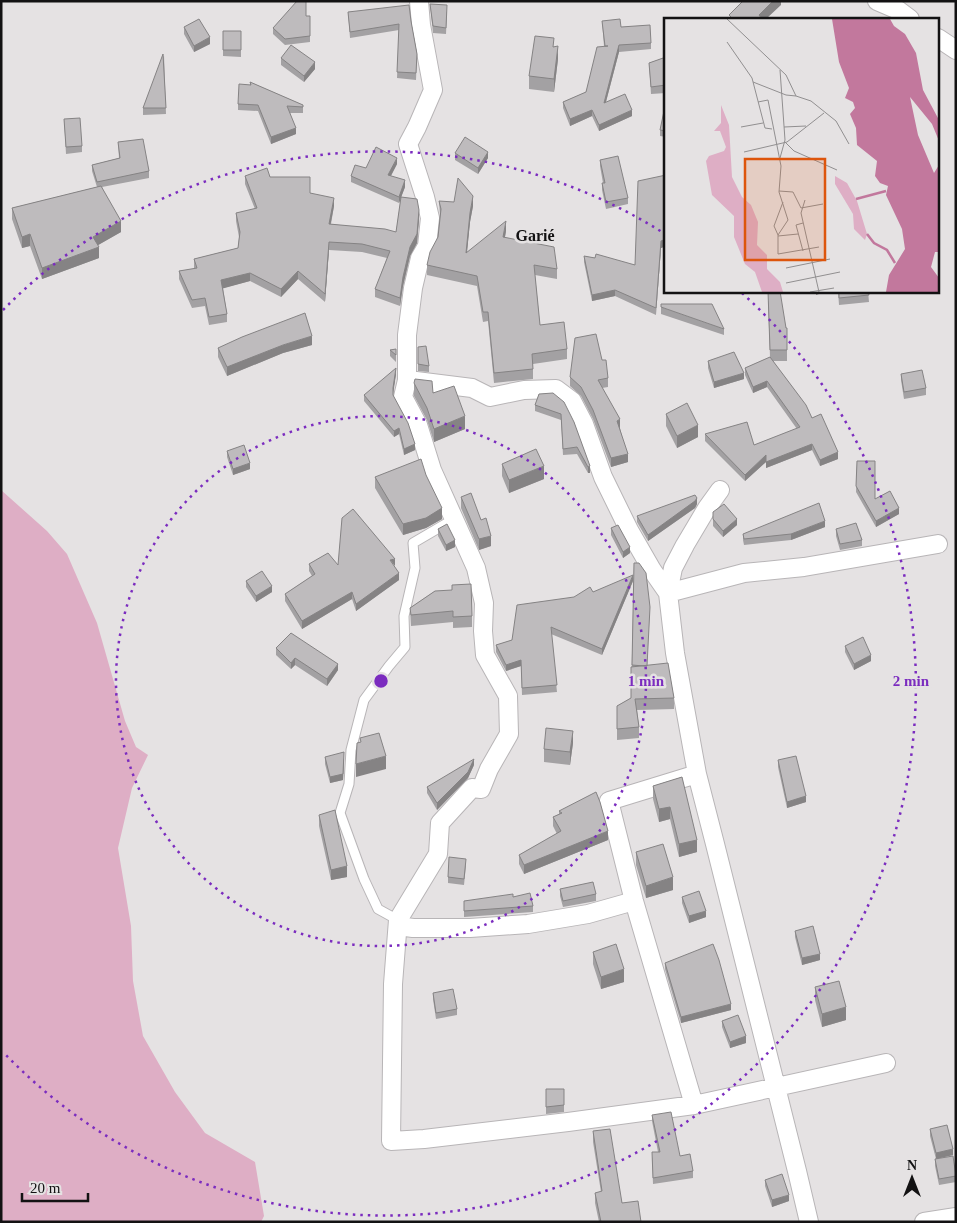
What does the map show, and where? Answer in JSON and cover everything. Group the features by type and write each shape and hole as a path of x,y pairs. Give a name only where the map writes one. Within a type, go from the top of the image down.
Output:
{"street":[{"path":"419,1 421,24 433,90 408,144 430,218 427,246 420,258 413,288 407,335 407,380 403,397 418,425 432,470 476,568 484,603 483,631 485,655 508,696 509,734 480,788 472,788 440,823 438,854 398,923 393,984 391,1141 424,1139 568,1122 694,1104 886,1063"},
{"path":"876,1 898,10 909,18"},
{"path":"940,39 956,50"},
{"path":"407,380 472,388 490,397 524,390 556,389 572,401 584,424 603,476 629,530 668,593"},
{"path":"720,490 707,508 673,568 668,593 675,653 697,774 809,1222"},
{"path":"668,593 744,573 804,567 938,544"},
{"path":"694,1104 634,901 609,801 697,774"},
{"path":"398,923 413,928 470,928 528,924 588,914 634,901"},
{"path":"924,1222 956,1217"}],"lane":[{"path":"398,923 378,909 364,880 340,813 349,784 351,750 364,700 405,647 404,616 415,568 413,543 454,519"}],"shaded area":[{"path":"1,490 47,531 67,554 97,623 125,721 136,747 148,755 132,788 118,848 131,926 133,981 143,1036 175,1092 205,1133 255,1162 264,1216 261,1222 1,1222"}],"building":[{"path":"297,1 306,1 306,16 310,16 310,36 285,39 273,28"},
{"path":"743,1 773,1 759,15 761,18 732,18 729,15"},
{"path":"430,4 447,5 446,28 433,26"},
{"path":"409,5 417,54 416,73 397,72 399,24 350,32 348,12"},
{"path":"199,19 210,37 194,46 184,27"},
{"path":"620,19 621,27 650,25 651,43 619,45 604,103 625,94 632,110 599,125 592,110 570,119 563,102 586,92 597,47 608,46 605,46 602,21"},
{"path":"223,31 241,31 241,50 223,50"},
{"path":"535,36 554,38 553,47 558,46 554,79 529,76"},
{"path":"291,45 315,62 304,76 281,58"},
{"path":"163,54 166,108 143,108"},
{"path":"664,58 664,85 651,87 649,63"},
{"path":"250,82 303,105 303,107 287,106 296,128 271,137 258,105 238,104 239,84 251,85"},
{"path":"664,111 664,131 660,130"},
{"path":"80,118 82,146 66,147 64,119"},
{"path":"465,137 488,152 478,168 455,153"},
{"path":"143,139 149,171 97,182 92,165 120,158 118,142"},
{"path":"376,147 397,158 388,175 405,180 399,197 351,176 355,165 366,168"},
{"path":"618,156 628,198 606,202 602,183 605,183 600,160"},
{"path":"267,168 270,177 310,177 310,193 334,198 329,224 385,229 396,232 401,197 417,199 419,210 417,234 410,247 400,298 375,289 390,251 362,244 329,242 325,294 298,271 281,289 250,273 221,280 227,314 209,317 205,298 192,300 179,271 197,268 194,259 238,248 240,232 236,213 257,208 245,176"},
{"path":"664,175 664,240 661,241 656,308 615,290 592,295 584,256 595,258 596,254 635,265 638,181"},
{"path":"458,178 473,196 466,253 506,221 503,237 554,247 557,269 534,265 540,325 564,322 567,349 532,354 533,369 494,373 488,312 483,312 477,276 427,265 430,252 438,237 441,209 439,201 454,202"},
{"path":"101,186 121,221 93,237 99,247 42,268 30,234 22,237 12,208"},
{"path":"768,292 780,292 787,328 787,350 770,350"},
{"path":"839,292 868,292 869,295 839,298"},
{"path":"661,304 712,304 724,329 661,307"},
{"path":"305,313 312,336 227,367 218,348"},
{"path":"596,334 602,360 606,360 608,378 598,380 620,419 617,421 628,454 611,458 593,410 581,387 570,377 575,338"},
{"path":"426,346 429,366 418,364 418,347"},
{"path":"396,349 396,355 390,350"},
{"path":"734,352 744,373 714,382 708,361"},
{"path":"770,357 806,405 812,418 821,414 838,452 820,460 812,444 766,462 766,455 745,475 705,434 747,422 754,445 800,427 767,381 753,387 745,368"},
{"path":"396,368 393,395 408,423 415,444 404,449 399,428 394,431 364,395"},
{"path":"922,370 926,388 904,392 901,374"},
{"path":"415,379 432,381 433,393 454,386 465,416 434,429 427,408 414,383"},
{"path":"553,393 564,402 574,422 590,466 588,467 577,447 563,449 561,414 535,405 539,394"},
{"path":"687,403 698,425 677,436 666,414"},
{"path":"244,445 250,463 233,469 227,451"},
{"path":"536,449 544,466 509,480 502,464"},
{"path":"421,459 426,475 442,508 426,518 403,524 375,477"},
{"path":"857,461 875,461 875,499 890,491 899,508 876,521 856,486"},
{"path":"471,493 481,520 486,518 491,536 479,539 461,497"},
{"path":"695,495 697,498 695,501 648,535 637,516"},
{"path":"819,503 825,521 791,534 744,539 743,534"},
{"path":"724,504 737,519 723,531 713,519 713,512"},
{"path":"353,509 395,559 390,560 399,573 356,604 352,592 302,621 285,594 315,574 309,564 328,553 338,565 342,518"},
{"path":"856,523 862,540 840,544 836,529"},
{"path":"447,524 455,540 446,545 438,529"},
{"path":"618,525 630,547 623,552 611,528"},
{"path":"634,563 639,563 646,573 650,607 647,666 632,665"},
{"path":"262,571 272,586 256,596 246,581"},
{"path":"633,575 602,649 551,627 557,685 522,688 521,660 506,665 496,645 512,640 517,605 574,597 590,587 593,592"},
{"path":"471,584 472,616 453,617 453,611 411,615 410,608 435,591 452,590 452,585"},
{"path":"291,633 338,664 327,679 295,658 291,663 276,648"},
{"path":"863,637 871,655 854,664 845,646"},
{"path":"668,663 674,698 635,699 639,727 617,729 617,706 631,698 631,667"},
{"path":"546,728 573,731 570,752 544,749"},
{"path":"379,733 386,756 356,764 357,743 361,742 360,738"},
{"path":"344,752 343,774 330,777 325,757"},
{"path":"796,756 806,796 787,802 778,760"},
{"path":"474,759 468,772 437,803 427,787"},
{"path":"682,777 697,840 679,844 670,807 659,809 653,786"},
{"path":"596,792 608,831 524,865 519,855 561,831 553,817 562,813 559,811"},
{"path":"335,810 347,866 331,870 319,815"},
{"path":"663,844 673,877 646,886 636,852"},
{"path":"449,857 466,859 464,879 448,877"},
{"path":"593,882 596,894 563,901 560,889"},
{"path":"699,891 706,911 689,916 682,897"},
{"path":"530,893 533,906 464,911 464,901 513,894 513,897"},
{"path":"813,926 820,954 802,958 795,931"},
{"path":"616,944 624,969 601,977 593,952"},
{"path":"713,944 731,1004 681,1017 665,963"},
{"path":"839,981 846,1007 822,1014 815,987"},
{"path":"453,989 457,1009 436,1013 433,993"},
{"path":"738,1015 746,1036 730,1042 722,1021"},
{"path":"546,1089 564,1089 564,1105 546,1107"},
{"path":"671,1112 680,1156 690,1154 693,1171 653,1178 652,1152 660,1152 652,1115"},
{"path":"947,1125 953,1149 936,1153 930,1129"},
{"path":"610,1129 622,1203 638,1201 641,1222 601,1222 595,1193 602,1191 593,1131"},
{"path":"953,1156 956,1176 939,1179 935,1159"},
{"path":"782,1174 789,1195 772,1200 765,1180"}],"district":[{"name":"Garié","path":"535,235"}]}
